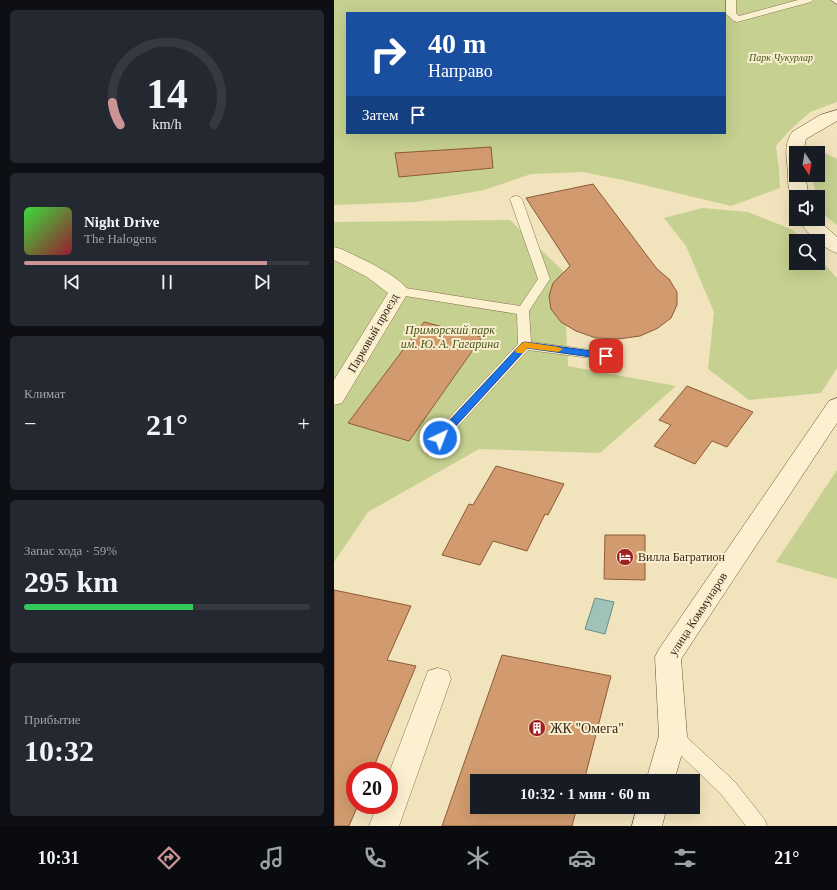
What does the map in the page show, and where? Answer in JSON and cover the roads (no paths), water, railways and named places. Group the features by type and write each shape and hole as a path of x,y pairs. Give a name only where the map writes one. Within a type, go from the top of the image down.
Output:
{"main road":[{"path":"795,146 798,136 826,119 837,115"},
{"path":"812,226 837,247"},
{"name":"Парковый проезд","path":"334,254 374,273 399,291 334,398"},
{"name":"улица Коммунаров","path":"662,774 673,736 668,657 837,406"},
{"path":"384,826 438,680"},
{"path":"647,826 650,814"}],"lane":[{"path":"731,0 731,14 737,20 808,0"},
{"path":"429,449 525,345 523,311 544,279 516,199"},
{"path":"399,291 523,311"},
{"path":"525,345 606,356"},
{"path":"673,736 728,788 758,826"}],"water":[{"path":"595,598 614,602 605,634 585,629"}],"place":[{"name":"Вилла Багратион","path":"625,557"},
{"name":"ЖК \"Омега\"","path":"537,728"}],"park label":[{"name":"Парк Чукурлар","path":"781,57"},
{"name":"Приморский парк им. Ю. А. Гагарина","path":"450,337"}]}
